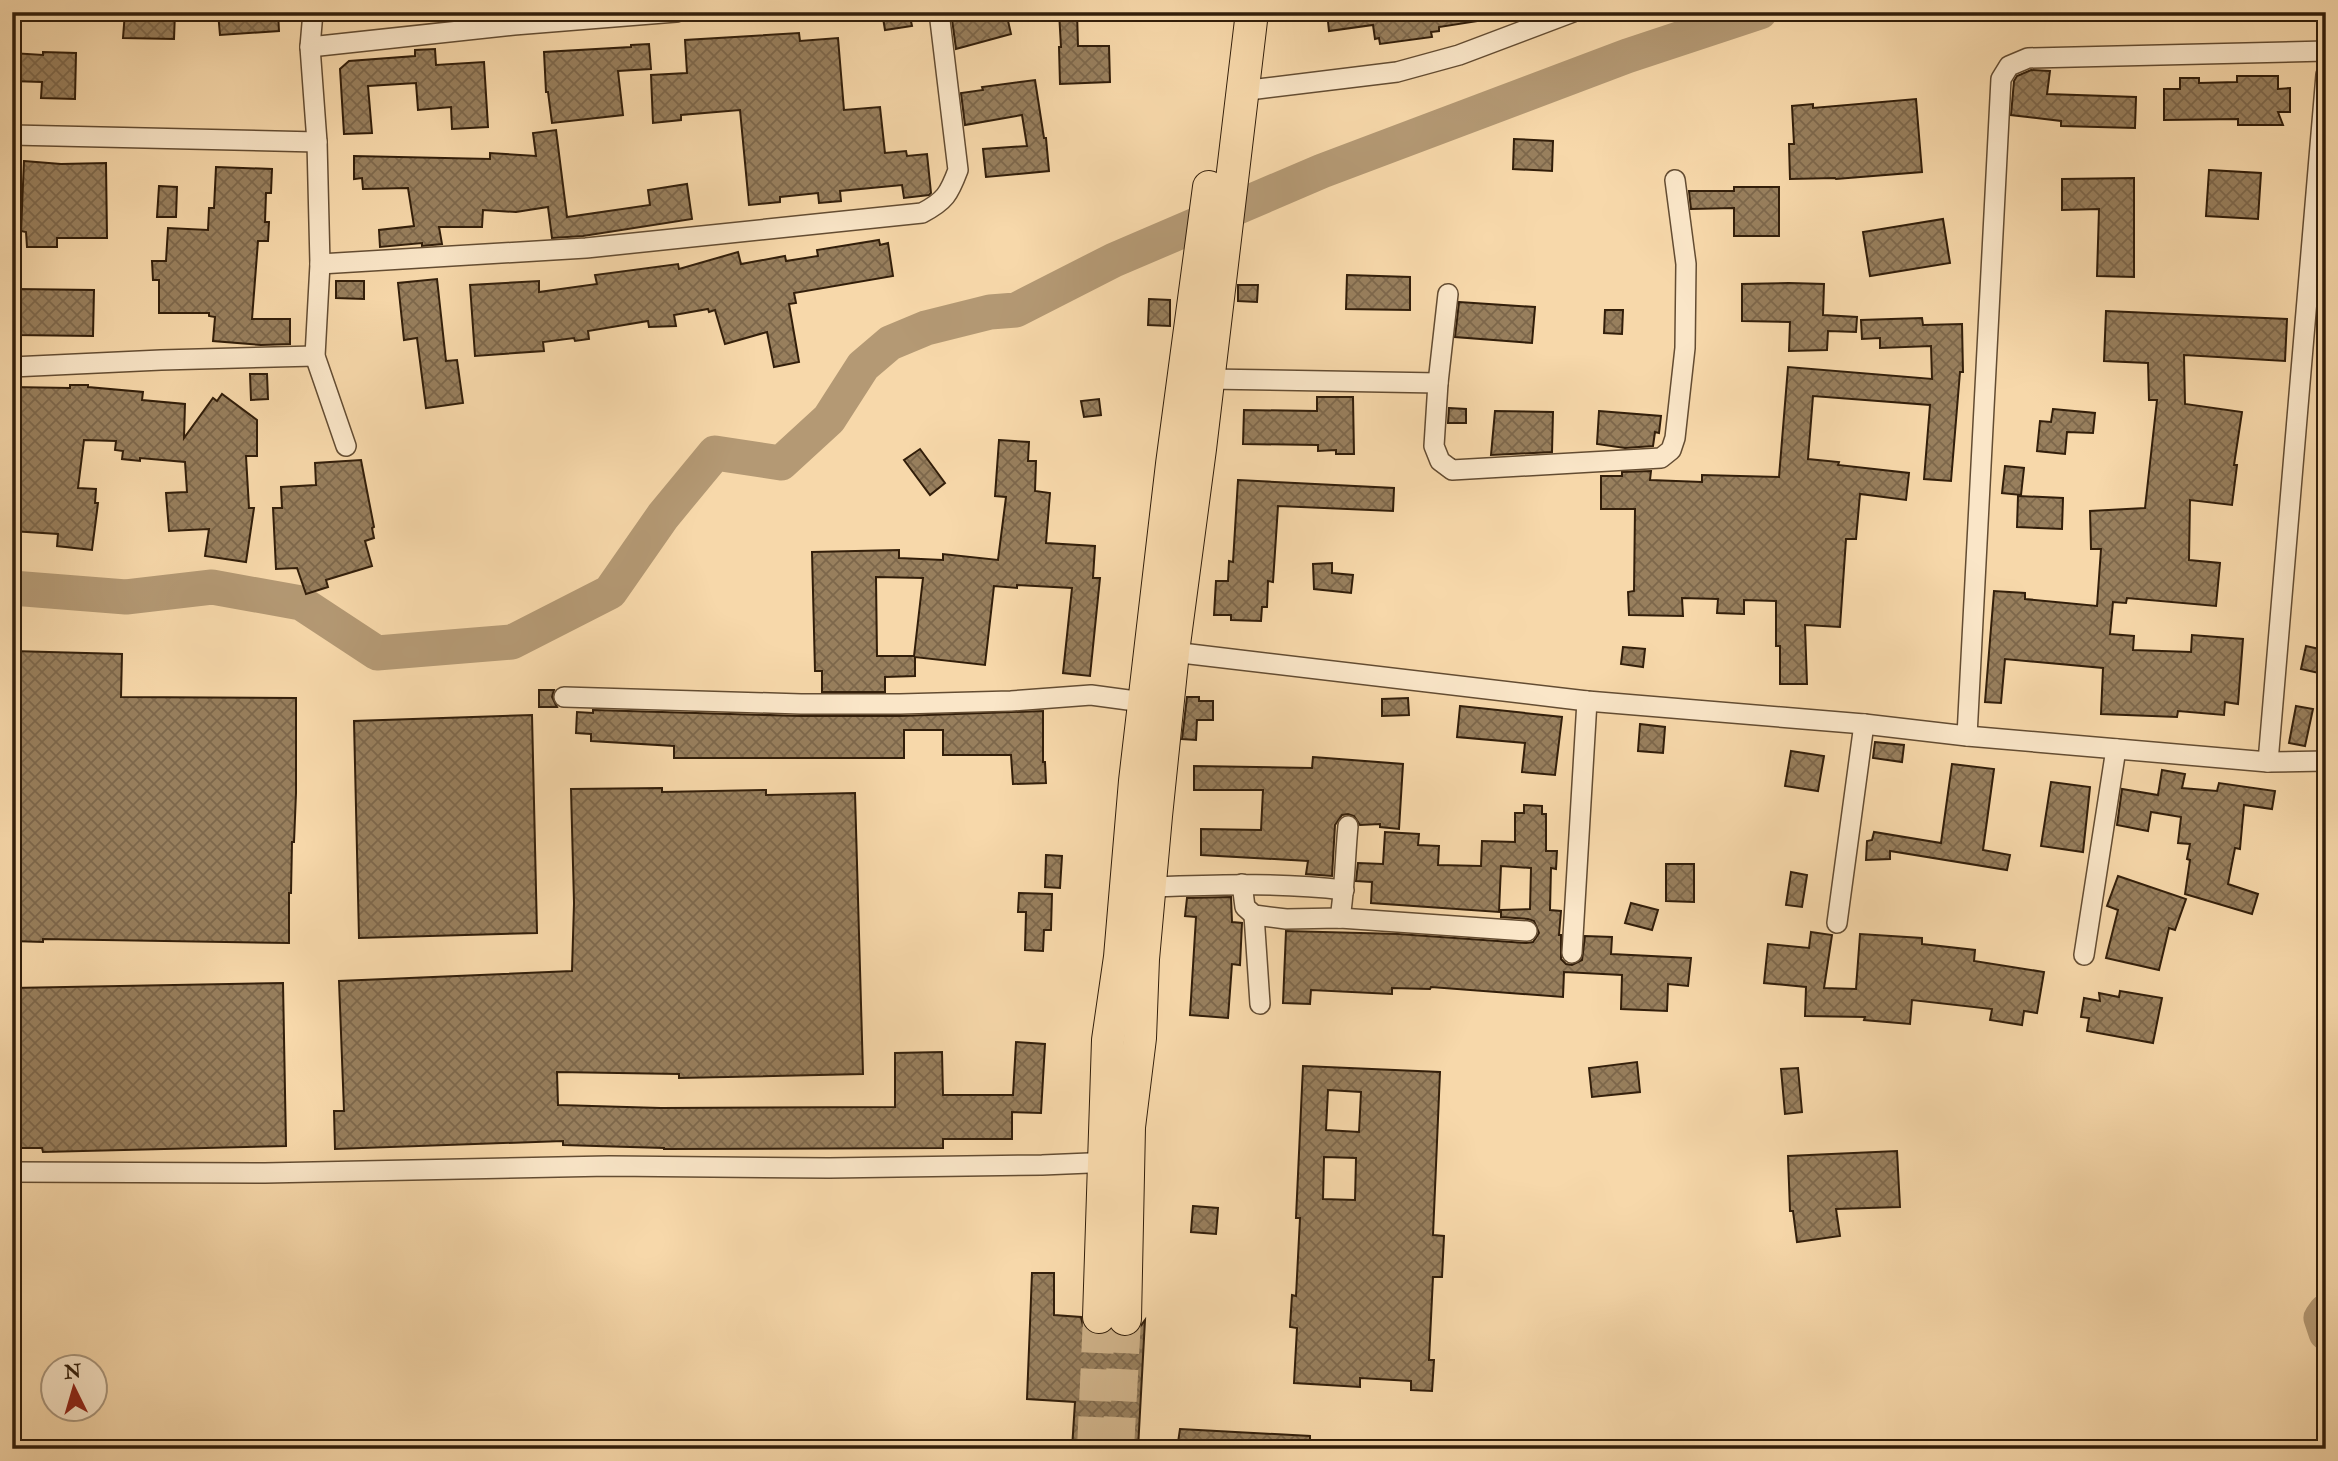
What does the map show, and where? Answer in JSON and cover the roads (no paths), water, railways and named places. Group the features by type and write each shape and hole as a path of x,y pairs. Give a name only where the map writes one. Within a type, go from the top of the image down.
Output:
{"main road":[{"path":"1117,1162 1129,1127 1140,1038 1143,959 1173,652 1208,379 1214,240 1230,12"},
{"path":"1218,203 1241,91 1252,12"},
{"path":"1112,1318 1117,1162 1108,1040 1120,957 1143,702 1172,464 1214,240"}],"street":[{"path":"313,12 310,47 317,142 320,264 315,356 346,446"},
{"path":"310,47 514,25 676,12"},
{"path":"320,264 586,248 922,213 941,203 950,191 958,170 939,12"},
{"path":"1241,91 1397,72 1459,55 1572,12"},
{"path":"1967,736 2001,79 2009,66 2028,58 2326,51"},
{"path":"2268,762 2326,75"},
{"path":"12,135 317,142"},
{"path":"1448,294 1434,446 1440,461 1452,470 1661,458 1671,450 1675,438 1685,348 1686,264 1675,180"},
{"path":"12,368 160,360 315,356"},
{"path":"1208,379 1438,383"},
{"path":"1173,652 1587,701 2268,762 2326,761"},
{"path":"564,697 900,704 1011,701 1091,695 1143,702"},
{"path":"1572,953 1587,701"},
{"path":"1837,923 1864,724"},
{"path":"2084,955 2116,749"},
{"path":"1340,918 1348,826"},
{"path":"1150,887 1242,884 1344,890"},
{"path":"1242,884 1245,907 1254,915 1286,919 1340,918 1527,931"},
{"path":"1254,915 1260,1004"},
{"path":"12,1172 265,1173 609,1166 829,1168 1117,1162"}],"waterway":[{"path":"12,588 126,597 212,587 301,603 377,653 512,642 610,592 663,516 715,453 781,463 829,419 863,366 890,343 926,328 990,312 1016,310 1114,260 1322,171 1627,56 1760,12"},
{"path":"2326,1311 2321,1318 2326,1333"}],"tunnel":[{"path":"1093,1449 1099,1317"},
{"path":"1118,1449 1125,1319"}]}
